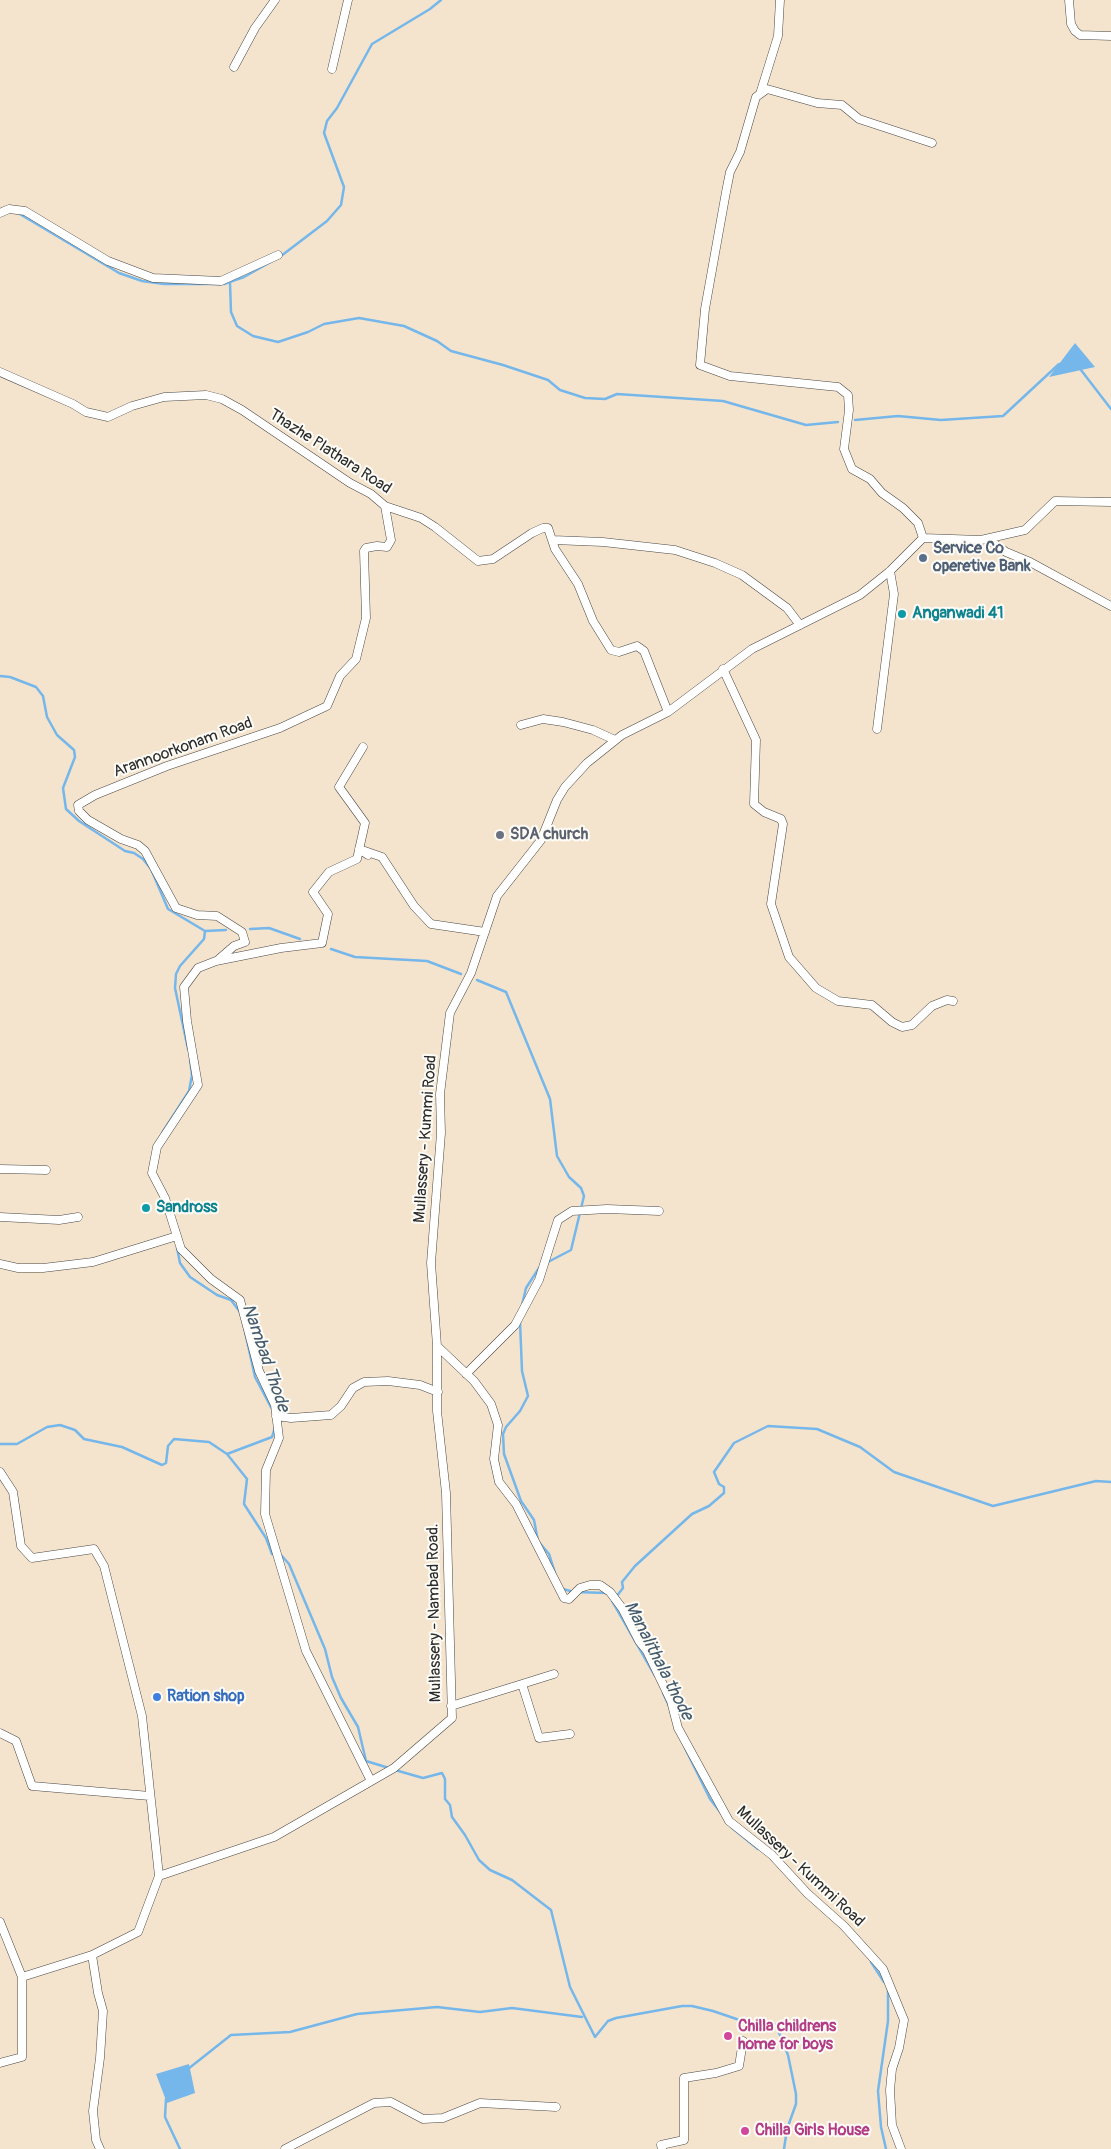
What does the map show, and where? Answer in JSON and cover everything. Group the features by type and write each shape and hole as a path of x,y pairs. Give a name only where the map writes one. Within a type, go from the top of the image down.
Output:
{"street":[{"path":"234,67 255,28 275,0"},
{"path":"332,69 348,0"},
{"path":"760,94 778,36 780,0"},
{"path":"1069,0 1071,24 1075,31 1080,35 1111,36"},
{"path":"932,143 859,119 842,105 818,103 767,90 760,94 756,98 729,179 705,309 700,365 730,376 838,387 848,395 850,410 846,424 844,449 852,469 870,479 882,493 903,508 918,523 923,538 988,539 1025,530 1055,501 1111,502"},
{"path":"0,213 9,209 24,211 108,261 153,278 221,281 278,255"},
{"name":"Thazhe Plathara Road","path":"0,372 73,404 86,412 108,417 132,406 164,397 206,395 222,399 242,410 350,483 371,494 385,506 429,523 478,561 487,561 503,554 543,528 548,528 553,540"},
{"name":"Arannoorkonam Road","path":"216,961 234,946 245,942 242,932 216,916 197,915 176,908 145,851 138,845 121,839 88,820 80,811 78,805 95,795 167,766 280,728 327,706 340,676 356,659 366,618 364,551 366,548 377,546 387,547 391,540 385,506"},
{"name":"Mullassery - Kummi Road","path":"901,2149 892,2125 890,2090 892,2069 899,2048 904,2020 883,1969 849,1931 807,1893 772,1854 729,1821 678,1728 662,1682 622,1608 604,1586 590,1585 569,1599 564,1598 516,1504 499,1482 494,1459 498,1436 495,1414 491,1404 466,1374 437,1346 431,1263 441,1133 440,1094 450,1014 471,973 497,896 541,840 557,800 565,787 616,740 668,712 752,649 847,603 890,571 923,538"},
{"path":"988,539 1006,552 1030,562 1111,606"},
{"path":"668,712 644,651 637,646 619,652 611,650 593,621 578,584 558,555 553,540 603,542 675,550 715,563 742,575 788,608 800,625"},
{"path":"877,729 894,594 890,571"},
{"path":"723,669 756,740 754,804 764,812 781,819 783,824 771,904 789,957 816,988 838,1001 869,1004 892,1022 902,1027 912,1025 932,1006 947,1000 953,1001"},
{"path":"521,725 543,719 563,722 593,730 616,740"},
{"path":"359,849 365,823 339,787 363,747"},
{"path":"359,849 382,857 414,906 431,924 485,932"},
{"path":"359,849 368,855"},
{"name":"Arannoorkonam Road","path":"359,849 357,859 329,872 313,892 328,914 322,944 281,948 216,961 198,968 184,987 187,1021 198,1085 157,1147 152,1173 165,1198 181,1249 211,1279 240,1300 259,1371 275,1405 279,1438 266,1470 265,1514 279,1555 306,1651 372,1781"},
{"path":"0,1169 46,1170"},
{"path":"466,1374 515,1325 539,1280 558,1220 572,1211 608,1209 660,1211"},
{"path":"0,1217 59,1220 78,1217"},
{"path":"0,1264 18,1268 42,1268 93,1262 177,1236"},
{"name":"Mullassery - Nambad Road.","path":"159,1876 274,1836 394,1768 452,1718 446,1502 437,1411 437,1346"},
{"path":"276,1416 291,1418 331,1415 341,1406 353,1388 364,1382 420,1385 438,1392"},
{"path":"0,1472 12,1492 21,1546 32,1558 94,1549 104,1566 142,1716 159,1876 138,1932 92,1955 22,1977"},
{"path":"451,1706 554,1674"},
{"path":"522,1684 539,1738 570,1734"},
{"path":"0,1732 16,1741 32,1786 150,1796"},
{"path":"0,1922 22,1977 22,2057 0,2064"},
{"path":"92,1955 98,1994 103,2011 100,2058 93,2111 96,2140 100,2149"},
{"path":"662,2149 661,2145 684,2140 684,2078 716,2073 739,2066 743,2041"},
{"path":"284,2149 374,2103 391,2102 423,2119 443,2118 480,2103 556,2107"}],"water":[{"path":"1075,343 1095,367 1049,377 1059,364"},
{"path":"189,2064 195,2093 167,2103 156,2074"}],"waterway":[{"path":"281,256 327,221 341,205 344,187 324,133 327,121 337,108 372,44 430,9 441,0"},
{"path":"18,213 119,273 142,281 164,284 224,284 244,277 276,259"},
{"path":"230,283 231,312 237,326 253,336 278,342 308,332 324,324 359,318 404,326 437,341 451,351 548,380 560,390 585,398 605,399 617,394 723,401 806,425 838,422"},
{"path":"855,420 898,416 941,420 1003,416 1059,364"},
{"path":"1081,370 1111,409"},
{"name":"Nambad Thode","path":"0,676 10,677 36,687 43,696 47,717 57,735 74,750 75,757 63,788 66,809 79,821 125,851 134,853 143,859 151,869 168,909 205,931 204,939 180,966 176,974 175,988 188,1049"},
{"path":"250,929 269,928 300,939"},
{"path":"205,931 226,930"},
{"path":"331,949 355,957 427,961 461,974"},
{"path":"477,980 506,992 550,1099 557,1156 569,1177 581,1188 584,1196 571,1250 548,1262"},
{"name":"Nambad Thode","path":"162,1133 189,1091 192,1075 190,1059"},
{"name":"Nambad Thode","path":"177,1248 180,1263 190,1277 217,1295 231,1300 240,1312"},
{"name":"Manalithala thode","path":"522,1305 526,1288 539,1268"},
{"name":"Manalithala thode","path":"520,1321 522,1371 528,1396 520,1411 506,1427 503,1434 504,1454 521,1501 534,1520 538,1541 549,1554 555,1573"},
{"name":"Nambad Thode","path":"244,1327 255,1377 273,1411"},
{"path":"0,1444 17,1444 47,1427 60,1425 75,1430 84,1439 122,1447 162,1465 166,1463 168,1446 174,1439 209,1442 227,1454"},
{"path":"616,1597 623,1588 622,1582 635,1566 692,1514 709,1506 724,1493 724,1487 719,1484 714,1472 734,1443 768,1426 817,1429 860,1447 894,1472 993,1506 1096,1481 1111,1482"},
{"name":"Nambad Thode","path":"275,1428 272,1437 227,1454 247,1479 244,1504 266,1538 272,1554 282,1556 289,1564 325,1649 332,1677 341,1698 358,1727 366,1761 389,1768"},
{"name":"Manalithala thode","path":"563,1589 574,1592 607,1593"},
{"name":"Manalithala thode","path":"612,1601 655,1676"},
{"name":"Manalithala thode","path":"663,1693 669,1706"},
{"name":"Manalithala thode","path":"685,1748 710,1799 721,1813"},
{"name":"Nambad Thode","path":"395,1770 423,1778 442,1773 445,1779 445,1799 450,1805 452,1817 479,1860 490,1870 512,1880 551,1910 570,1987 595,2037 608,2021 616,2018 682,2006 692,2006 713,2011 754,2025 769,2023 776,2025 788,2055 796,2094 796,2104 787,2129 784,2149"},
{"name":"Manalithala thode","path":"731,1827 758,1849"},
{"name":"Manalithala thode","path":"871,1962 884,1982"},
{"name":"Manalithala thode","path":"886,2149 881,2127 878,2091 888,2021 888,1989"},
{"path":"188,2069 231,2035 290,2032 357,2014 437,2007 480,2012 512,2008 582,2017"},
{"path":"166,2099 165,2117 180,2149"}],"place":[{"name":"Service Co operetive Bank","path":"923,558"},
{"name":"Anganwadi 41","path":"902,614"},
{"name":"SDA church","path":"500,835"},
{"name":"Sandross","path":"146,1208"},
{"name":"Ration shop","path":"157,1697"},
{"name":"Chilla childrens home for boys","path":"728,2036"},
{"name":"Chilla Girls House","path":"745,2131"}]}
